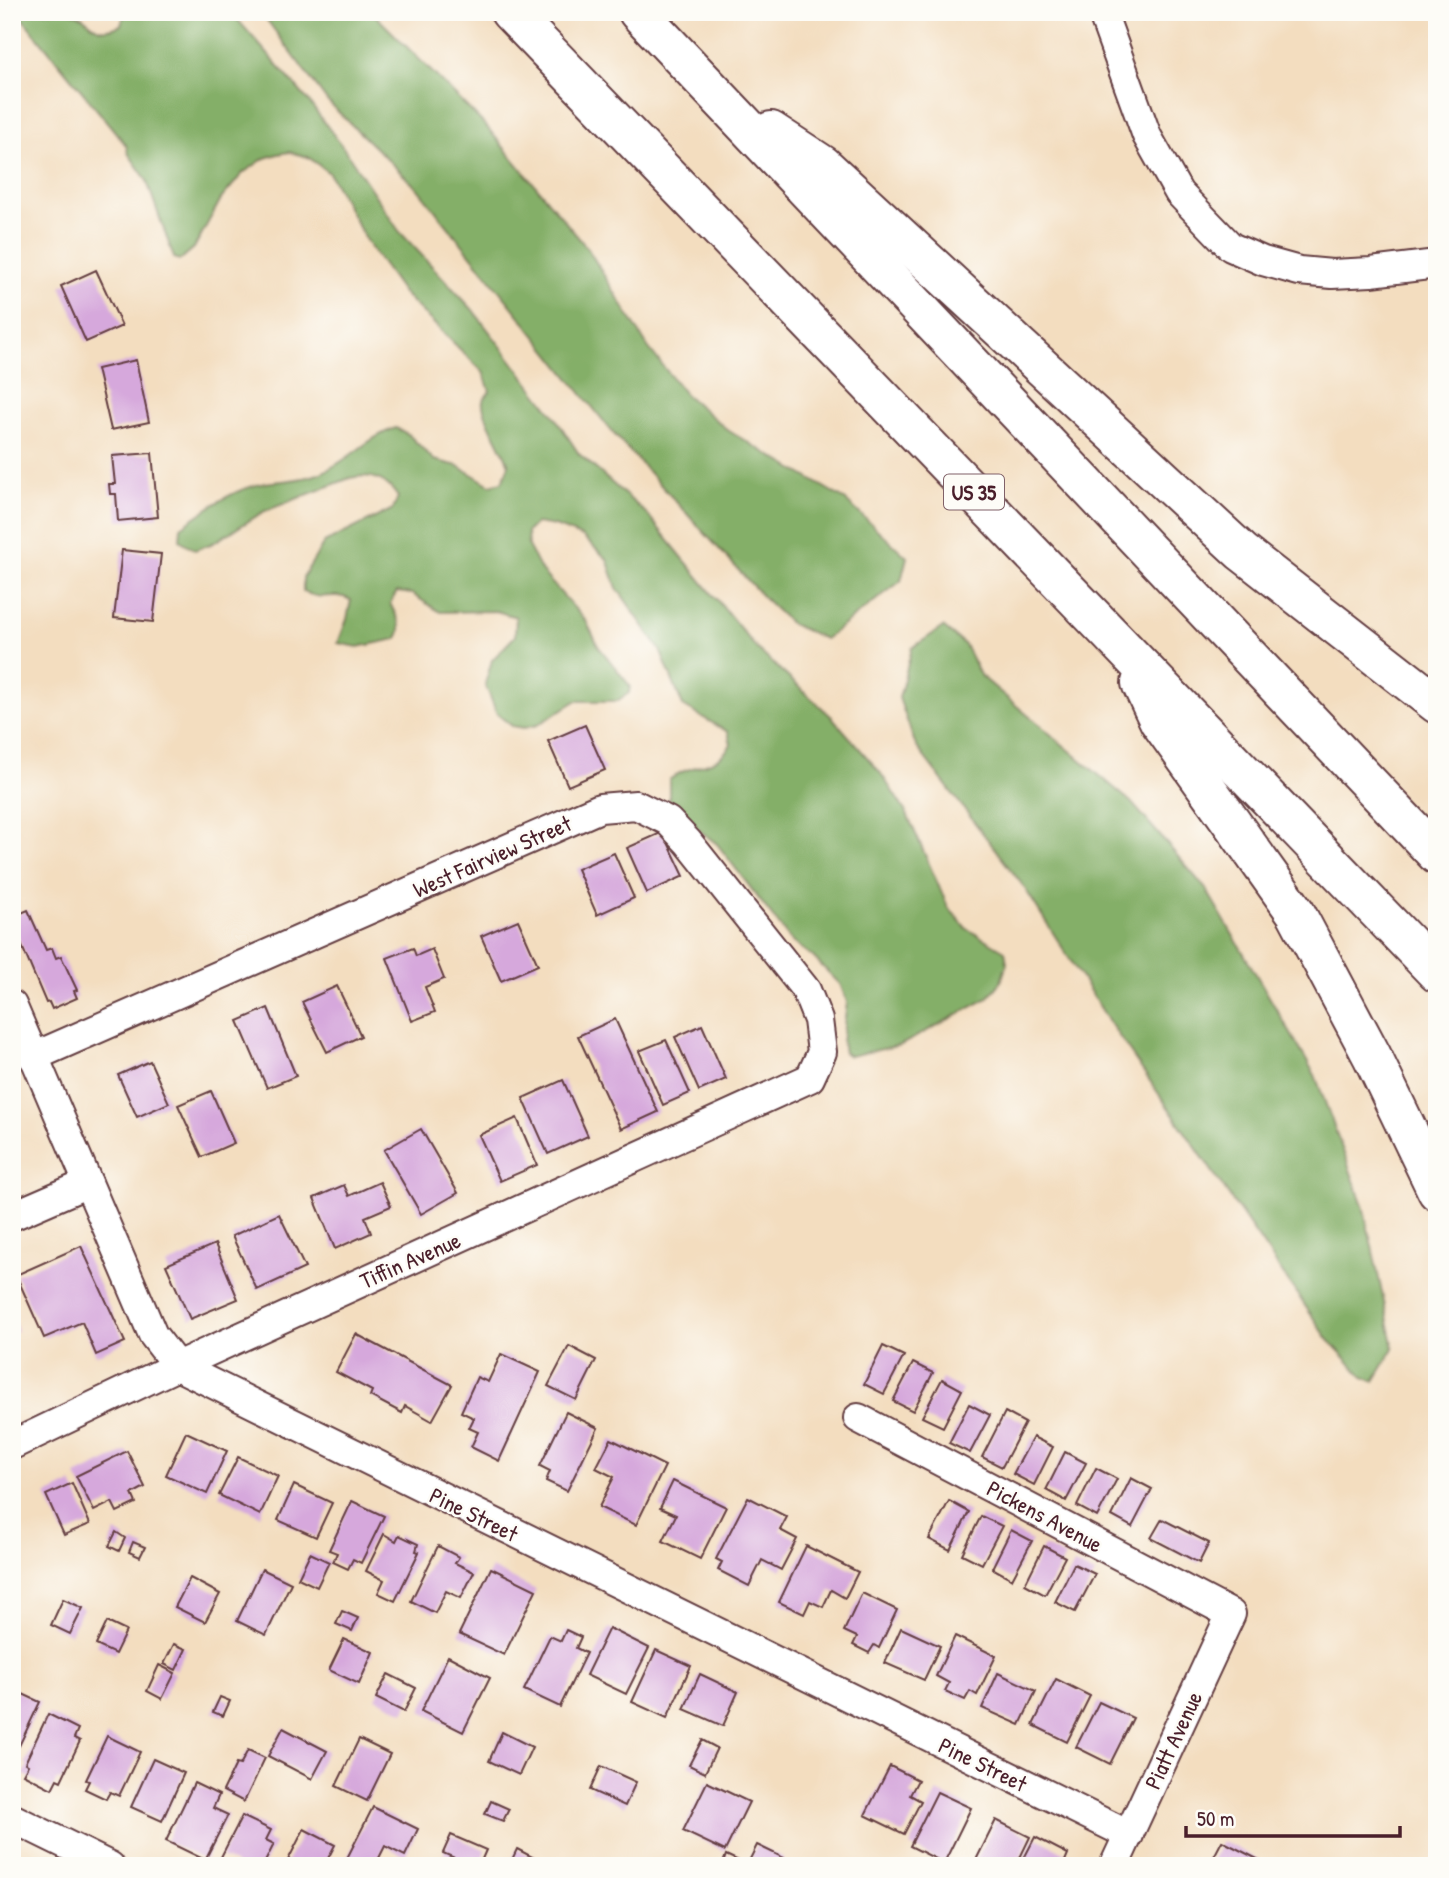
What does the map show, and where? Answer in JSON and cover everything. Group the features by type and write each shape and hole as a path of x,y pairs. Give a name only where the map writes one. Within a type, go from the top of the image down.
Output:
{"highway":[{"name":"US 35","path":"510,12 1437,973"},
{"path":"638,12 1437,855"},
{"path":"718,97 823,165 1242,552 1437,704"},
{"path":"1123,647 1159,721 1296,914 1372,1056 1437,1191"}],"street":[{"path":"1102,12 1147,136 1179,193 1231,247 1263,261 1310,272 1371,272 1437,264"},
{"name":"West Fairview Street","path":"33,1057 600,808 636,805 668,821 688,842 806,990 818,1020 822,1052 810,1078"},
{"name":"Pine Street","path":"12,1005 153,1335 177,1366 1129,1835"},
{"name":"Tiffin Avenue","path":"12,1445 177,1366 810,1078"},
{"path":"12,1216 88,1183"},
{"name":"Pickens Avenue","path":"858,1418 1231,1614"},
{"name":"Piatt Avenue","path":"1114,1866 1231,1614"},
{"path":"12,1818 110,1866"}],"green space":[{"path":"17,12 70,12 78,14 97,28 111,29 121,25 125,12 231,12 306,98 345,150 399,231 472,309 553,414 579,454 647,514 757,649 832,717 880,772 907,814 948,907 966,928 1005,951 1007,963 1001,982 988,998 901,1045 850,1056 844,1053 842,1042 847,1002 840,984 812,956 792,942 717,844 686,820 669,799 669,780 677,774 718,758 731,744 728,732 683,706 660,650 617,588 607,559 583,537 555,526 536,523 527,532 528,546 542,572 586,621 599,647 630,686 629,693 617,701 576,701 537,725 524,728 512,726 497,714 485,684 492,660 515,636 516,617 496,611 440,612 412,594 397,592 390,603 400,626 399,635 396,639 358,647 338,643 351,600 337,596 316,596 303,591 303,577 324,543 393,509 398,497 389,486 378,479 365,476 350,478 265,511 213,543 195,550 180,540 181,527 231,495 265,483 318,474 376,437 396,428 408,434 434,460 458,466 490,485 502,482 509,465 483,406 483,401 490,391 483,372 403,293 368,244 329,173 308,157 289,152 278,154 265,158 243,173 221,199 194,248 180,260 174,258 146,179 128,153 126,145"},
{"path":"261,12 372,12 486,126 588,249 648,347 685,394 729,431 844,499 907,557 901,581 825,639 791,624 614,434 418,189 328,102"},
{"path":"943,627 965,645 980,675 1131,802 1206,889 1315,1075 1363,1205 1394,1348 1374,1381 1363,1377 1328,1339 1112,1026 1024,887 916,746 899,698 912,648"}],"building":[{"path":"96,270 122,326 86,342 61,286"},
{"path":"136,360 149,422 111,430 97,369"},
{"path":"152,453 158,517 118,521 116,494 110,494 109,484 115,484 112,456"},
{"path":"122,550 161,554 153,622 114,618"},
{"path":"585,725 605,770 568,786 548,741"},
{"path":"663,832 684,876 647,893 627,848"},
{"path":"614,853 634,898 597,915 577,869"},
{"path":"28,910 46,950 52,948 56,958 61,956 77,990 74,991 77,998 52,1009 49,1002 46,1003 16,932 12,934 12,917"},
{"path":"518,920 538,965 501,981 481,936"},
{"path":"413,948 416,956 432,949 444,979 425,987 435,1012 412,1021 387,958"},
{"path":"337,986 361,1036 327,1052 302,1002"},
{"path":"268,1008 296,1076 267,1088 238,1021"},
{"path":"615,1019 658,1112 621,1129 578,1036"},
{"path":"702,1025 726,1079 699,1091 675,1037"},
{"path":"666,1040 690,1093 663,1105 639,1051"},
{"path":"150,1061 169,1103 137,1117 118,1075"},
{"path":"563,1080 588,1136 548,1154 523,1098"},
{"path":"211,1091 234,1143 202,1157 178,1105"},
{"path":"517,1118 537,1165 500,1181 479,1135"},
{"path":"421,1129 458,1193 421,1214 384,1150"},
{"path":"380,1182 391,1206 365,1217 371,1233 335,1249 314,1198 344,1185 349,1196"},
{"path":"279,1214 305,1268 257,1290 232,1236"},
{"path":"215,1244 238,1299 190,1319 166,1265"},
{"path":"81,1246 125,1342 96,1355 82,1322 44,1338 16,1275"},
{"path":"12,1317 18,1331 12,1334"},
{"path":"356,1334 452,1385 432,1421 405,1406 402,1413 370,1396 372,1391 336,1372"},
{"path":"569,1346 596,1360 576,1400 548,1386"},
{"path":"883,1346 904,1356 884,1394 864,1384"},
{"path":"501,1354 540,1372 499,1461 471,1447 478,1432 469,1428 474,1418 461,1412 477,1377 488,1382"},
{"path":"913,1363 933,1373 913,1411 893,1401"},
{"path":"942,1379 962,1390 943,1427 922,1417"},
{"path":"969,1404 990,1415 970,1453 949,1443"},
{"path":"566,1412 598,1428 567,1491 546,1481 550,1471 540,1466"},
{"path":"1005,1412 1025,1423 1002,1467 982,1457"},
{"path":"186,1432 227,1451 207,1494 166,1475"},
{"path":"1033,1437 1053,1447 1034,1485 1013,1474"},
{"path":"611,1439 665,1466 636,1525 599,1507 614,1477 596,1468"},
{"path":"127,1451 145,1487 132,1494 136,1503 117,1512 112,1502 94,1511 76,1476"},
{"path":"1065,1452 1086,1463 1066,1501 1046,1490"},
{"path":"238,1457 278,1476 260,1515 219,1495"},
{"path":"1096,1468 1117,1479 1097,1517 1077,1506"},
{"path":"1131,1478 1152,1489 1132,1527 1112,1516"},
{"path":"673,1481 726,1507 700,1559 663,1541 676,1515 660,1508"},
{"path":"72,1483 90,1524 64,1535 46,1495"},
{"path":"294,1485 332,1503 316,1537 278,1520"},
{"path":"748,1497 787,1517 780,1530 797,1539 781,1570 762,1560 749,1586 718,1570 722,1562 716,1559"},
{"path":"352,1501 384,1516 361,1563 353,1559 348,1569 333,1562 337,1553 329,1550"},
{"path":"949,1501 969,1512 950,1550 929,1539"},
{"path":"981,1516 1002,1526 982,1564 962,1554"},
{"path":"1162,1519 1209,1543 1199,1563 1151,1538"},
{"path":"1011,1530 1032,1541 1012,1579 992,1568"},
{"path":"116,1532 125,1538 119,1551 109,1546"},
{"path":"384,1534 396,1541 399,1535 418,1544 416,1551 419,1552 395,1601 378,1593 384,1580 366,1571"},
{"path":"133,1542 145,1547 140,1557 129,1552"},
{"path":"438,1546 459,1557 455,1563 474,1572 461,1598 446,1591 435,1613 411,1601"},
{"path":"806,1546 858,1572 845,1598 831,1590 823,1607 810,1601 804,1614 779,1602"},
{"path":"1044,1546 1065,1557 1045,1595 1025,1584"},
{"path":"310,1553 329,1562 317,1587 298,1578"},
{"path":"1074,1564 1095,1574 1075,1612 1055,1602"},
{"path":"491,1568 536,1590 504,1655 459,1634"},
{"path":"262,1569 291,1583 266,1635 237,1621"},
{"path":"190,1578 220,1594 205,1622 175,1607"},
{"path":"862,1593 897,1610 879,1648 874,1645 869,1653 853,1645 857,1637 844,1631"},
{"path":"63,1599 83,1608 70,1634 51,1625"},
{"path":"342,1611 358,1618 352,1631 336,1624"},
{"path":"107,1622 126,1631 115,1654 96,1645"},
{"path":"609,1628 649,1648 626,1694 586,1675"},
{"path":"901,1628 940,1646 924,1680 885,1663"},
{"path":"566,1630 581,1637 576,1648 586,1653 560,1707 524,1690 550,1636 561,1641"},
{"path":"955,1636 996,1656 977,1695 970,1691 965,1700 945,1691 949,1683 936,1676"},
{"path":"344,1639 373,1652 359,1684 329,1670"},
{"path":"174,1644 186,1649 176,1670 164,1664"},
{"path":"656,1650 691,1666 667,1718 632,1702"},
{"path":"448,1656 490,1678 463,1732 421,1711"},
{"path":"159,1665 175,1673 162,1699 147,1691"},
{"path":"998,1673 1036,1691 1020,1725 982,1708"},
{"path":"388,1674 416,1688 404,1712 376,1698"},
{"path":"700,1674 738,1692 723,1726 684,1709"},
{"path":"1056,1679 1090,1696 1067,1742 1033,1725"},
{"path":"12,1689 40,1702 19,1746 12,1743"},
{"path":"220,1697 230,1701 223,1716 213,1712"},
{"path":"1099,1702 1133,1718 1110,1764 1076,1747"},
{"path":"48,1714 78,1729 74,1738 80,1741 61,1781 57,1779 52,1789 23,1774 28,1765 25,1763"},
{"path":"283,1728 327,1751 312,1779 268,1756"},
{"path":"502,1732 532,1747 519,1775 489,1761"},
{"path":"107,1736 140,1752 119,1796 110,1792 106,1799 85,1789 89,1781 86,1780"},
{"path":"359,1739 390,1754 367,1801 336,1786"},
{"path":"702,1740 717,1748 705,1773 689,1765"},
{"path":"248,1750 265,1758 244,1802 223,1791 236,1764 240,1765"},
{"path":"153,1759 184,1773 162,1821 131,1807"},
{"path":"601,1766 636,1782 625,1806 590,1790"},
{"path":"890,1766 918,1780 910,1795 921,1801 904,1834 865,1815"},
{"path":"707,1782 749,1802 725,1851 683,1831"},
{"path":"194,1783 219,1795 213,1808 228,1815 205,1860 166,1841"},
{"path":"937,1792 971,1808 944,1863 910,1846"},
{"path":"491,1801 509,1809 503,1821 485,1814"},
{"path":"373,1807 418,1829 405,1856 385,1846 375,1866 343,1866"},
{"path":"242,1816 271,1830 266,1840 274,1844 263,1866 240,1866 221,1857"},
{"path":"996,1820 1030,1837 1016,1866 973,1866"},
{"path":"304,1829 335,1845 324,1866 285,1866"},
{"path":"451,1835 486,1850 479,1866 443,1853"},
{"path":"1035,1837 1068,1854 1063,1866 1020,1866"},
{"path":"1222,1841 1271,1866 1209,1866"},
{"path":"757,1845 784,1858 781,1866 722,1866 726,1855 747,1865"},
{"path":"517,1849 544,1863 542,1866 509,1866"}]}
